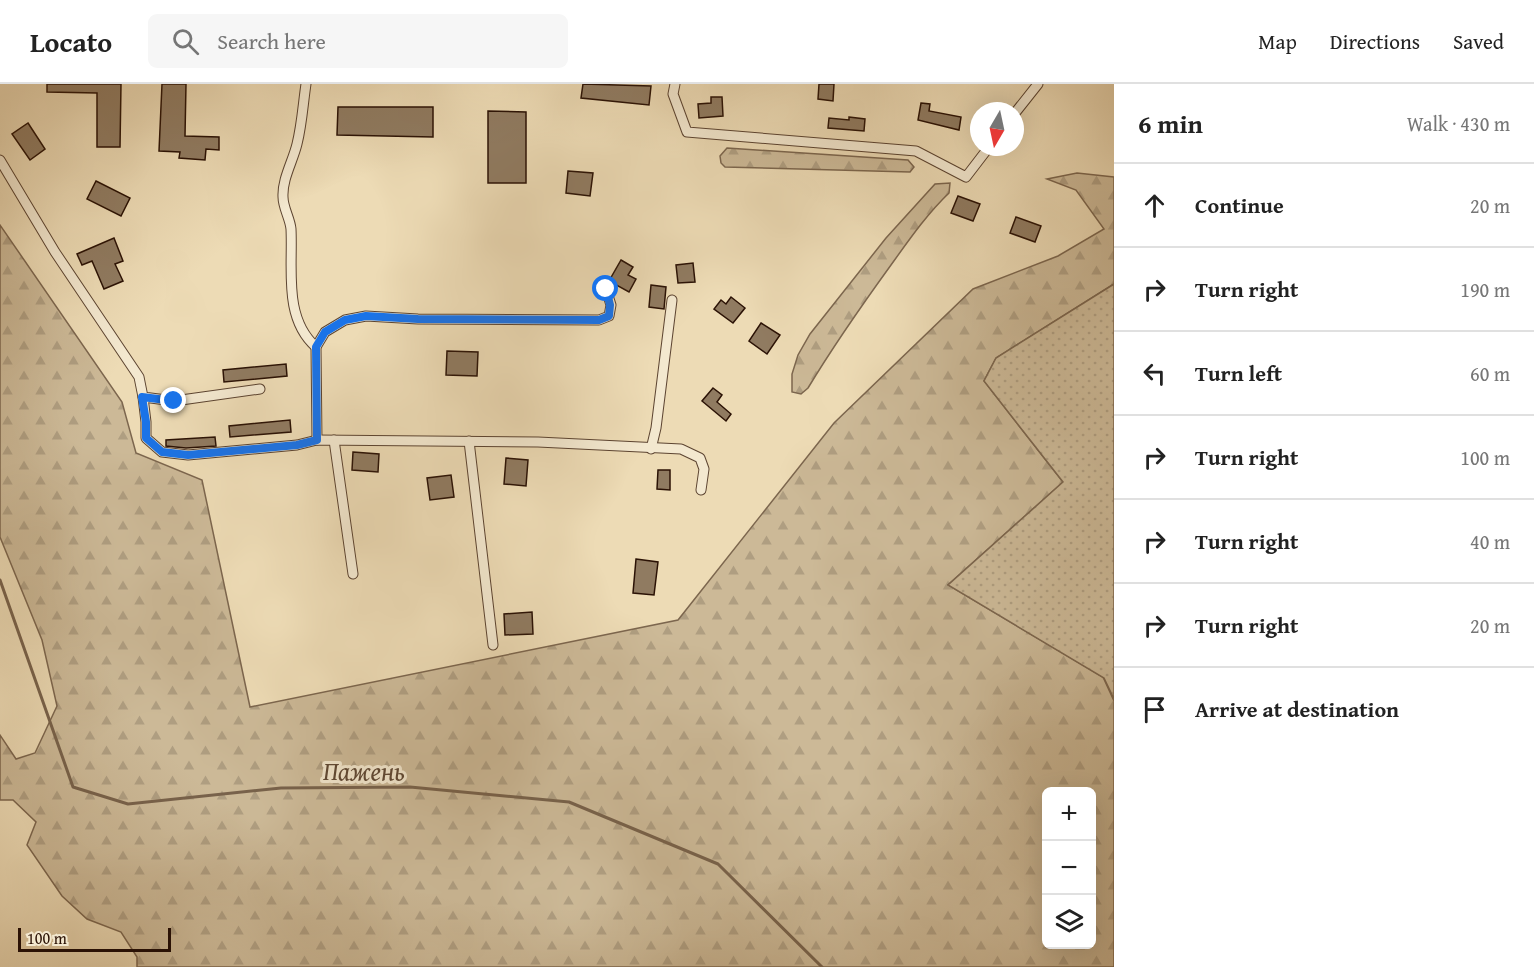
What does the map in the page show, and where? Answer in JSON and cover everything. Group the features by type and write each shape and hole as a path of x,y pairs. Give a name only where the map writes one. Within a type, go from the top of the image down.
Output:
{"street":[{"path":"306,84 297,143 285,181 283,198 291,226 291,280 297,320 306,338 316,347"},
{"path":"675,84 673,94 687,132 916,151 966,177 982,156"},
{"path":"1024,102 1038,84"},
{"path":"0,160 55,252 139,377 146,422 146,438 162,452 188,455 297,445 317,440 538,442 681,449 700,458 704,469 701,490"},
{"path":"317,440 316,347 325,332 345,320 366,316 418,319 599,320 609,316 610,305 606,289"},
{"path":"651,449 656,429 672,300"},
{"path":"142,397 174,401 260,389"},
{"path":"334,440 353,574"},
{"path":"469,441 493,645"}],"green space":[{"path":"727,148 908,160 914,167 910,172 725,167 721,163 720,156"},
{"path":"1077,173 1114,177 1114,284 996,358 984,381 1063,482 948,585 1103,677 1114,701 1114,967 137,967 137,957 121,932 87,919 62,896 27,845 36,822 13,800 0,800 0,735 16,759 35,753 57,706 42,640 0,537 0,225 122,402 136,453 202,480 250,707 678,620 834,423 973,289 1058,256 1104,229 1076,190 1047,179"},
{"path":"950,183 949,193 905,246 848,325 808,388 801,394 792,392 792,374 798,355 810,334 886,238 935,184"},
{"path":"1114,284 1114,699 1104,678 948,585 1063,482 984,381 996,358"}],"building":[{"path":"47,84 121,84 120,147 97,147 97,93 47,92"},
{"path":"162,84 186,84 185,136 219,137 219,150 206,149 205,160 179,158 180,152 159,151"},
{"path":"583,84 651,86 649,105 581,98"},
{"path":"819,84 834,84 833,101 818,99"},
{"path":"711,97 722,97 723,116 699,118 698,104 711,103"},
{"path":"921,103 930,104 929,111 961,117 959,130 918,120"},
{"path":"338,107 433,107 433,137 337,135"},
{"path":"488,111 526,112 526,183 488,183"},
{"path":"849,117 865,119 864,131 828,128 829,118 849,120"},
{"path":"28,123 45,149 30,160 12,134"},
{"path":"568,171 593,173 590,196 566,193"},
{"path":"96,181 130,198 121,216 87,199"},
{"path":"958,196 980,204 973,221 951,213"},
{"path":"1016,217 1041,226 1035,242 1010,233"},
{"path":"114,238 123,261 115,264 123,281 104,289 92,261 82,265 77,254"},
{"path":"621,260 633,267 628,275 636,279 629,292 609,281"},
{"path":"693,263 695,282 678,283 676,265"},
{"path":"651,285 666,287 664,309 649,307"},
{"path":"731,297 745,308 733,323 714,309 721,300 726,304"},
{"path":"761,323 780,335 767,354 749,341"},
{"path":"447,351 478,352 477,376 446,375"},
{"path":"286,364 287,376 224,382 223,370"},
{"path":"713,388 722,395 717,402 731,414 726,421 702,401"},
{"path":"290,420 291,432 230,437 229,426"},
{"path":"215,437 216,446 186,448 166,446 166,440"},
{"path":"353,452 379,454 378,472 352,470"},
{"path":"506,458 528,460 526,486 504,484"},
{"path":"658,470 670,470 670,490 657,489"},
{"path":"451,475 454,497 430,500 427,478"},
{"path":"636,559 658,562 654,595 633,593"},
{"path":"532,612 533,634 505,635 504,614"}],"waterway":[{"name":"Пажень","path":"0,580 73,787 128,804 281,788 410,787 569,802 718,864 822,967"}],"route":[{"path":"174,401 142,397 146,438 162,452 188,455 297,445 317,440 316,347 325,332 345,320 366,316 418,319 599,320 609,316 610,305 606,289"}]}
